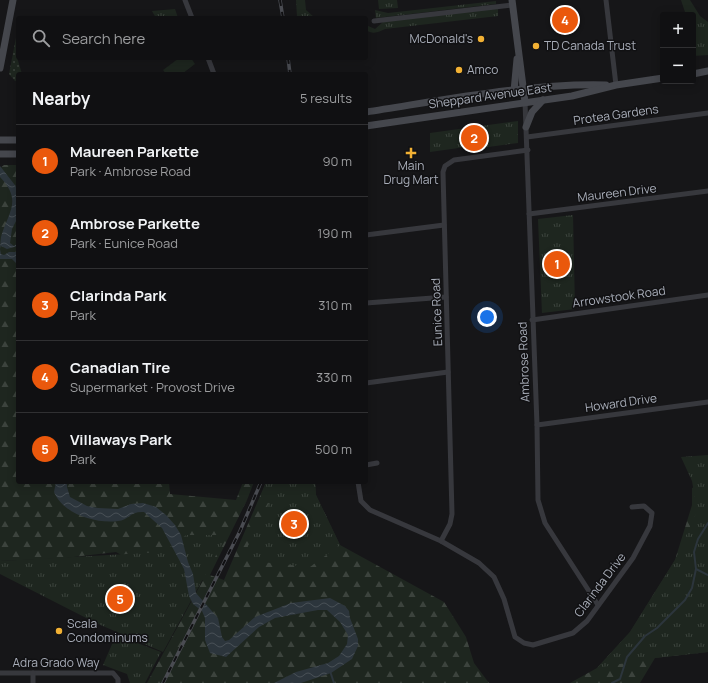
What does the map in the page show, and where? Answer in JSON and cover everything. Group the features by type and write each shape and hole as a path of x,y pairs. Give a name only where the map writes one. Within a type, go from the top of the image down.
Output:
{"main road":[{"path":"0,68 13,0"},
{"path":"512,2 525,102"},
{"path":"514,91 518,53"},
{"path":"696,73 708,71"},
{"name":"Sheppard Avenue East","path":"368,126 572,96 616,85 660,78"},
{"name":"Sheppard Avenue East","path":"368,112 574,84 616,85"},
{"path":"526,126 532,112 543,100"},
{"path":"0,140 16,140"},
{"path":"0,154 16,154"}],"street":[{"path":"186,0 191,16"},
{"path":"606,0 616,85"},
{"path":"374,21 512,2"},
{"path":"209,60 213,72"},
{"name":"Ambrose Road","path":"525,102 528,150 532,320 537,425 538,500 545,523 598,606"},
{"name":"Protea Gardens","path":"527,137 708,113"},
{"name":"Eunice Road","path":"441,541 450,524 452,514 443,180 445,166 454,160 528,150"},
{"name":"Maureen Drive","path":"529,214 708,191"},
{"path":"368,235 444,225"},
{"name":"Arrowstook Road","path":"532,320 708,295"},
{"path":"368,303 446,297"},
{"path":"368,383 448,372"},
{"name":"Howard Drive","path":"537,425 708,402"},
{"path":"368,465 377,463"},
{"name":"Clarinda Drive","path":"358,484 361,502 370,510 441,541 479,563 494,577 504,600 515,637 524,643 533,645 573,633 587,621 633,558 650,526 652,513 644,506 632,507"},
{"name":"Adra Grado Way","path":"0,673 113,673 118,679 118,683"},
{"path":"32,673 33,683"}],"green space":[{"path":"296,0 305,0 306,10 313,16 297,16"},
{"path":"378,0 397,0 398,8 379,9"},
{"path":"681,0 690,0 700,16 708,22 708,55 696,56 696,12 685,12"},
{"path":"496,1 496,4 376,18 375,10 388,13"},
{"path":"498,7 498,16 385,29 376,32 368,31 368,26 375,29 383,22"},
{"path":"175,9 177,16 155,16 152,11"},
{"path":"16,37 16,60 18,60 21,72 16,72 15,81 9,74"},
{"path":"176,60 192,60 195,64 185,72 164,72 163,70"},
{"path":"518,121 518,143 481,148 480,145 430,152 430,133"},
{"path":"4,165 16,165 16,484 169,484 170,494 236,500 242,484 253,484 247,500 210,575 224,580 265,484 315,484 316,495 340,545 444,602 466,637 474,663 489,683 147,683 203,580 181,589 116,552 65,558 0,561 0,168"},
{"path":"573,215 575,309 542,313 538,219"},
{"path":"708,455 708,652 655,658 597,668 630,632 675,560 697,511 692,481 681,457"},
{"path":"708,482 708,652 655,658 640,683 570,683 597,668 630,632 675,560 692,505 692,488"},
{"path":"265,484 315,484 316,495 340,545 310,567 241,560 269,503 259,502"},
{"path":"186,535 227,535 163,652 96,623 0,574 0,561 163,552"},
{"path":"116,635 161,652 145,683 130,683 127,674 103,665"}],"water":[{"path":"0,166 16,186 16,221 12,229 10,243 14,246 16,244 16,247 7,249 1,246 0,249 1,237 12,207 12,200 11,193 7,185 0,177"},
{"path":"0,249 1,254 4,255 9,252 16,252 16,263 12,259 0,259"},
{"path":"56,484 67,484 70,497 87,506 118,509 131,504 143,503 156,507 166,515 181,535 188,562 193,574 196,593 218,618 222,637 225,641 229,640 255,617 291,603 330,598 345,606 349,611 358,639 358,646 352,659 331,673 301,683 274,683 296,672 328,663 339,656 347,644 348,635 340,622 327,610 318,610 275,618 259,627 226,657 210,653 205,640 205,618 202,611 193,604 189,596 184,569 162,528 144,512 133,514 122,520 109,522 81,516 72,512 58,500 54,492"}],"waterway":[{"path":"612,683 620,679 627,657 645,636 657,628 685,600 692,588 696,569 694,552 698,539 708,523"},
{"path":"696,569 708,575"},
{"path":"330,671 334,683"}],"railway":[{"path":"280,0 283,16"},
{"path":"288,60 290,72"},
{"path":"163,683 240,531 260,484"}],"place":[{"name":"Canadian Tire","path":"565,20"},
{"name":"McDonald's","path":"481,39"},
{"name":"TD Canada Trust","path":"536,46"},
{"name":"Amco","path":"459,70"},
{"name":"Ambrose Parkette","path":"474,138"},
{"name":"Main Drug Mart","path":"411,153"},
{"name":"Maureen Parkette","path":"557,264"},
{"name":"Clarinda Park","path":"294,524"},
{"name":"Villaways Park","path":"120,599"},
{"name":"Scala Condominums","path":"59,631"}]}
